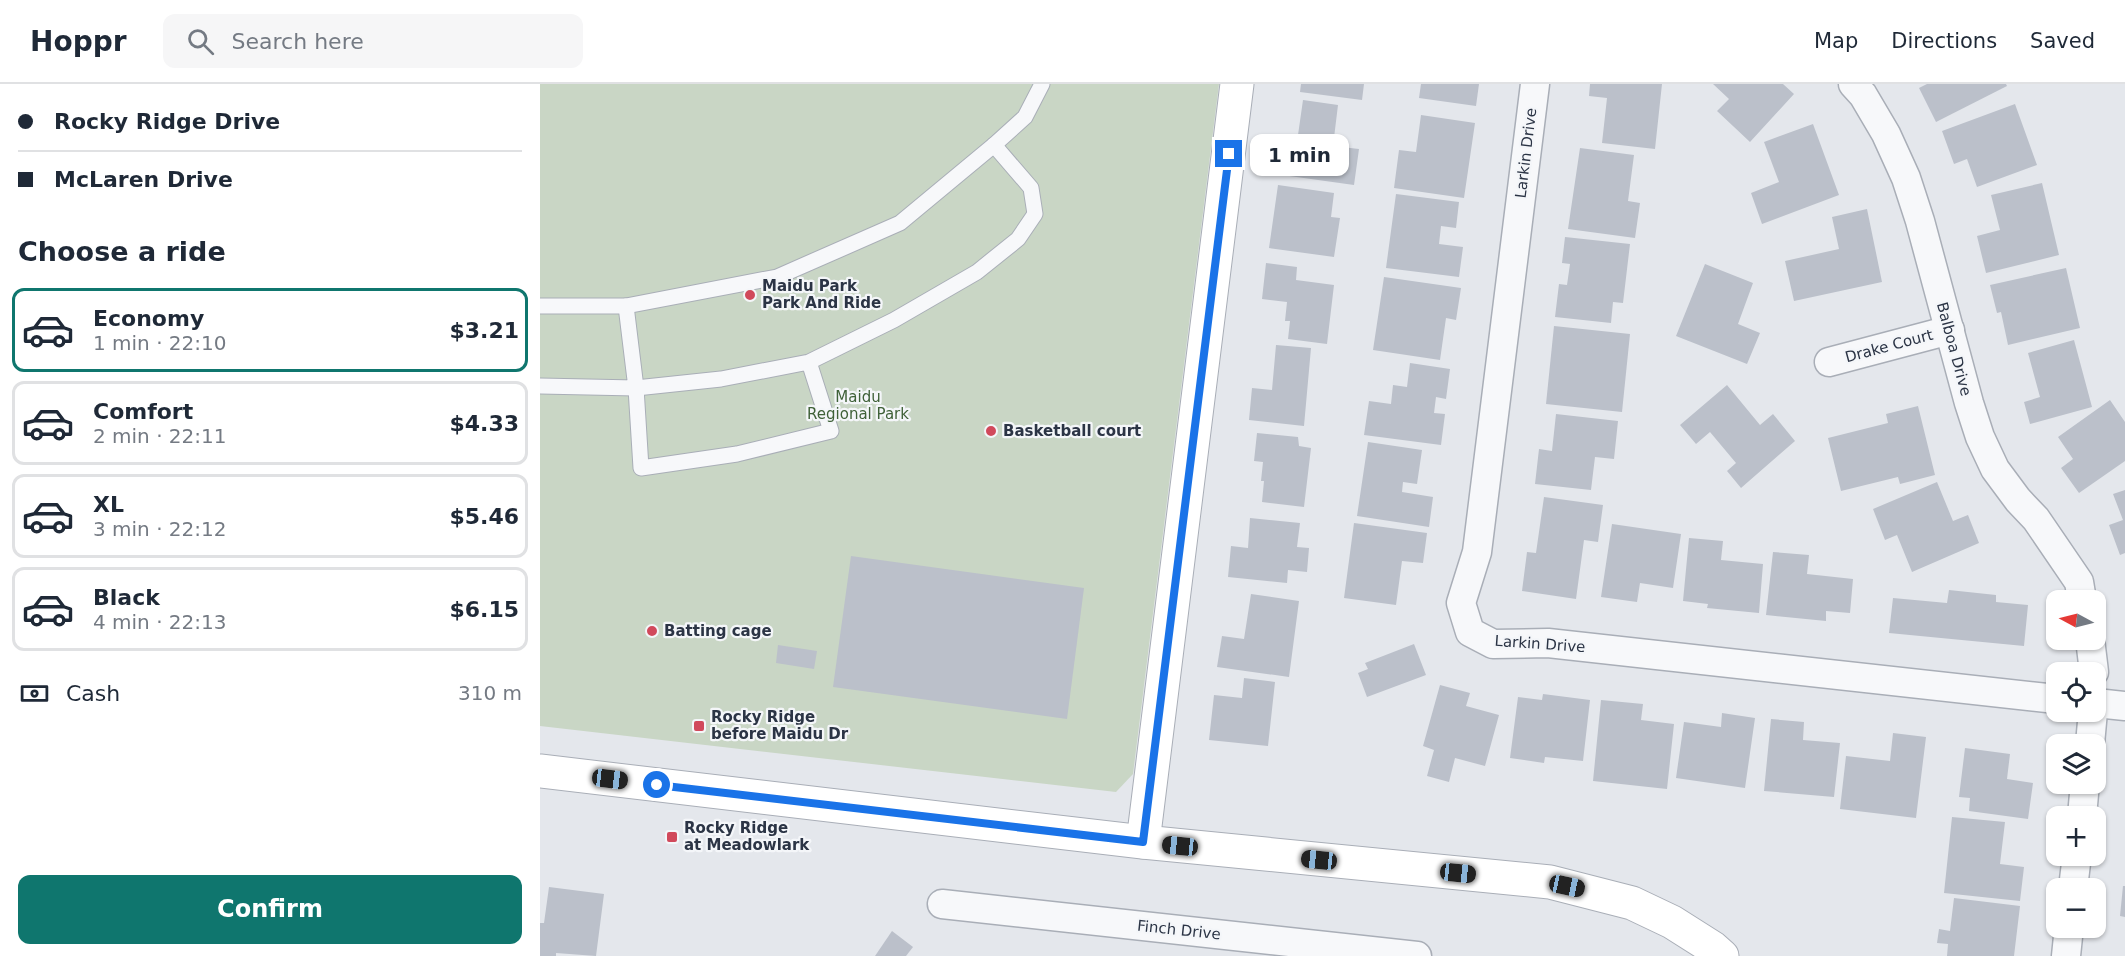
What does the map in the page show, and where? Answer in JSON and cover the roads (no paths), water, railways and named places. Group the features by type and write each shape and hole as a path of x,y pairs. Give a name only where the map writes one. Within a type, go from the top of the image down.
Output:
{"main road":[{"path":"1143,842 1237,84"},
{"path":"540,771 1143,842 1550,882 1632,903 1672,922 1722,956"}],"street":[{"name":"Larkin Drive","path":"1535,84 1477,552 1461,603 1470,632 1493,644 1548,643 2046,698"},
{"name":"Balboa Drive","path":"1853,84 1863,95 1886,134 1906,177 1980,437 1995,468 2018,500 2036,519 2079,582 2080,590"},
{"name":"Drake Court","path":"1829,362 1950,330"},
{"path":"2106,704 2125,706"},
{"name":"Finch Drive","path":"942,904 1417,956"},
{"path":"2066,956 2068,938"}],"lane":[{"path":"540,306 626,306 777,277 900,223 1025,117 1042,84"},
{"path":"540,386 636,388 721,379 809,362 894,320 977,272 1018,238 1035,214 1031,188 994,145"},
{"path":"626,306 636,388 641,468 737,454 831,431 809,362"}],"place":[{"name":"Maidu Park Park And Ride","path":"750,295"},
{"name":"Basketball court","path":"991,431"},
{"name":"Batting cage","path":"652,631"},
{"name":"Rocky Ridge before Maidu Dr","path":"699,726"},
{"name":"Rocky Ridge at Meadowlark","path":"672,837"}],"park label":[{"name":"Maidu Regional Park","path":"858,406"}]}
